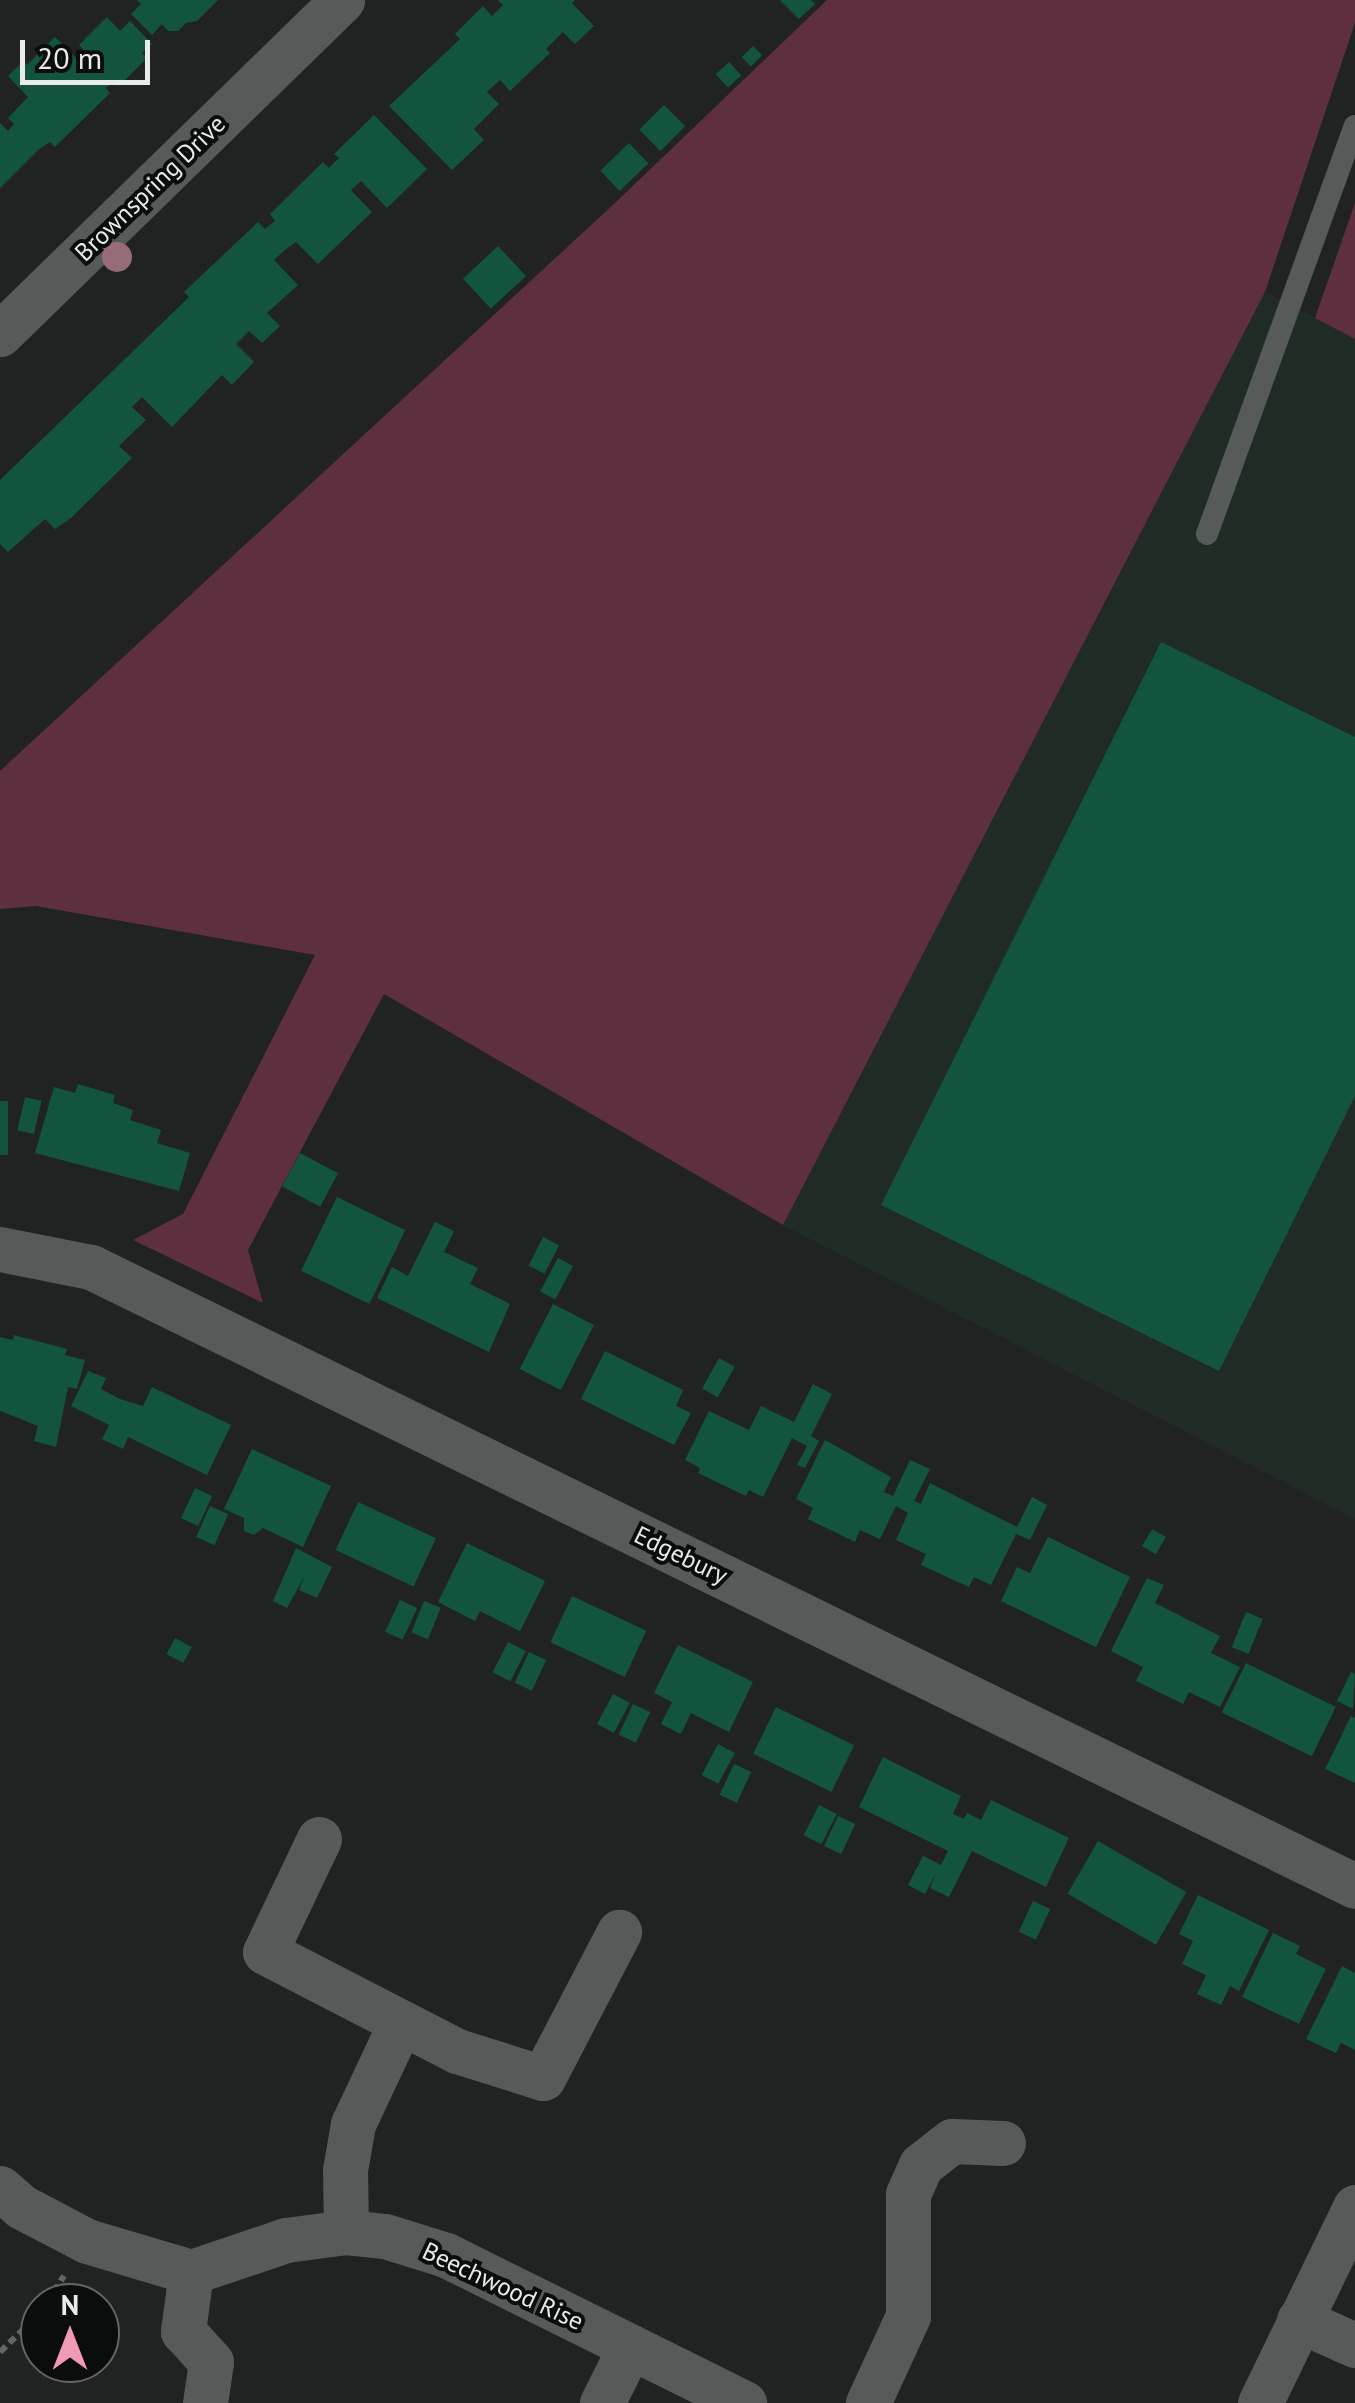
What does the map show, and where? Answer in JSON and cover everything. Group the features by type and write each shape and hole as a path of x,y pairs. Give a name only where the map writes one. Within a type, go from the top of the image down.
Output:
{"street":[{"name":"Brownspring Drive","path":"0,334 342,0"},
{"name":"Edgebury","path":"0,1249 91,1267 1355,1886"},
{"path":"319,1839 264,1952 457,2051 543,2078 619,1932"},
{"path":"346,2232 344,2170 353,2124 400,2024"},
{"path":"868,2403 908,2316 908,2194 920,2165 952,2141 1003,2143"},
{"path":"0,2188 22,2207 87,2241 191,2272 183,2332 211,2362 205,2403"},
{"path":"1260,2403 1355,2207"},
{"name":"Beechwood Rise","path":"191,2272 286,2240 346,2232 385,2236 446,2254 744,2403"},
{"path":"1299,2320 1355,2346"},
{"path":"602,2403 630,2346"}],"lane":[{"path":"1207,534 1355,126"}],"path":[{"path":"0,2352 20,2332"}],"shaded area":[{"path":"827,0 1355,0 1355,23 1265,292 783,1225 384,994 248,1250 263,1303 133,1240 183,1214 315,955 36,906 0,909 0,771 615,203"},
{"path":"1355,203 1355,339 1315,318"},
{"path":"1265,292 1355,338 1355,1519 783,1225"}],"building":[{"path":"137,0 218,0 197,21 186,23 178,31 168,31 162,24 152,35 131,14 141,4"},
{"path":"498,0 575,0 572,3 594,26 575,44 563,32 546,49 550,53 510,91 500,80 487,92 499,104 474,129 484,140 452,170 389,106 460,39 455,34 483,6 492,16 503,5"},
{"path":"780,0 811,0 815,4 799,19"},
{"path":"107,17 120,31 130,21 152,44 142,53 147,58 119,86 114,81 106,88 110,93 55,147 50,142 39,149 0,188 0,123 8,131 14,124 8,118 28,97 8,76 23,61 27,65 55,37 83,65 91,57 79,45"},
{"path":"753,46 762,55 751,67 742,57"},
{"path":"729,62 741,75 728,87 716,74"},
{"path":"664,105 685,126 660,151 639,130"},
{"path":"374,115 427,169 387,208 361,181 351,190 372,212 318,264 296,242 274,260 298,285 267,313 280,326 262,343 249,331 236,344 254,362 232,385 222,375 172,427 142,397 132,407 146,420 119,446 132,458 71,518 55,529 45,519 8,552 0,544 0,480 189,297 184,292 258,222 265,229 275,221 270,214 323,162 329,168 339,158 334,154"},
{"path":"629,143 648,163 620,191 600,171"},
{"path":"498,246 526,276 491,309 463,279"},
{"path":"1161,642 1355,737 1355,1096 1219,1371 881,1205"},
{"path":"78,1084 115,1095 113,1103 133,1110 130,1120 161,1130 157,1143 190,1153 179,1191 35,1153 54,1087 75,1093"},
{"path":"25,1097 42,1101 34,1134 17,1130"},
{"path":"0,1101 8,1101 8,1155 0,1155"},
{"path":"300,1153 338,1173 320,1207 282,1187"},
{"path":"337,1197 405,1230 369,1304 301,1271"},
{"path":"435,1222 454,1231 444,1252 478,1268 470,1284 510,1304 489,1352 377,1298 392,1267 408,1276"},
{"path":"543,1237 559,1245 545,1274 528,1266"},
{"path":"558,1258 573,1266 555,1300 540,1292"},
{"path":"553,1304 594,1325 561,1390 520,1369"},
{"path":"14,1335 67,1349 65,1355 85,1360 77,1389 68,1387 56,1447 34,1441 38,1426 0,1411 0,1337 13,1340"},
{"path":"605,1351 683,1390 676,1406 691,1413 674,1445 581,1399"},
{"path":"719,1358 735,1367 718,1397 702,1389"},
{"path":"88,1371 106,1378 101,1389 120,1399 143,1406 152,1387 231,1425 207,1475 128,1437 123,1449 102,1439 109,1425 71,1406"},
{"path":"813,1384 832,1394 811,1436 819,1441 805,1468 797,1465 807,1446 792,1438 763,1497 749,1490 746,1496 698,1473 700,1468 685,1460 709,1411 749,1430 761,1406 794,1422"},
{"path":"825,1440 891,1477 884,1492 893,1496 910,1460 930,1469 914,1501 921,1504 930,1483 1017,1527 1032,1497 1047,1505 1030,1540 1016,1534 991,1585 974,1577 969,1587 921,1565 926,1554 896,1540 908,1513 896,1506 880,1539 860,1530 855,1542 808,1519 813,1508 796,1499"},
{"path":"252,1449 331,1486 303,1547 263,1528 254,1535 244,1531 244,1518 224,1509"},
{"path":"195,1488 212,1496 198,1526 181,1518"},
{"path":"358,1502 436,1538 414,1586 336,1550"},
{"path":"210,1506 228,1514 214,1545 196,1537"},
{"path":"1152,1529 1166,1537 1156,1554 1142,1546"},
{"path":"1048,1537 1130,1577 1096,1647 1001,1601 1017,1567 1030,1573"},
{"path":"467,1543 545,1581 520,1631 480,1611 475,1621 438,1602"},
{"path":"296,1548 332,1567 317,1598 299,1590 305,1575 287,1608 273,1601"},
{"path":"1147,1578 1164,1585 1155,1603 1220,1636 1211,1653 1240,1667 1220,1707 1189,1692 1183,1704 1136,1681 1143,1667 1111,1651"},
{"path":"572,1596 646,1631 625,1677 550,1642"},
{"path":"400,1600 417,1608 402,1640 385,1632"},
{"path":"424,1601 441,1608 428,1639 411,1633"},
{"path":"1246,1612 1263,1619 1248,1654 1232,1647"},
{"path":"175,1638 192,1647 183,1663 167,1654"},
{"path":"508,1642 526,1651 510,1681 493,1672"},
{"path":"678,1645 753,1682 729,1732 691,1713 681,1734 661,1724 672,1702 654,1693"},
{"path":"529,1652 546,1660 532,1691 515,1683"},
{"path":"1246,1663 1336,1707 1312,1756 1222,1712"},
{"path":"1351,1672 1355,1674 1353,1709 1337,1701"},
{"path":"613,1694 630,1703 614,1733 597,1724"},
{"path":"633,1704 650,1712 636,1743 619,1735"},
{"path":"776,1707 854,1745 831,1792 753,1754"},
{"path":"1351,1716 1355,1718 1355,1783 1325,1769"},
{"path":"718,1744 735,1753 718,1784 702,1775"},
{"path":"883,1757 961,1796 953,1814 964,1819 967,1813 981,1820 991,1800 1069,1838 1046,1887 972,1851 949,1897 930,1888 936,1873 925,1894 908,1885 923,1856 941,1865 948,1851 859,1807"},
{"path":"734,1764 751,1772 737,1803 720,1795"},
{"path":"819,1805 837,1814 821,1844 804,1835"},
{"path":"838,1816 855,1824 841,1854 824,1846"},
{"path":"1098,1841 1186,1892 1156,1945 1068,1894"},
{"path":"1198,1895 1269,1930 1239,1991 1230,1986 1221,2005 1197,1994 1206,1975 1182,1964 1193,1941 1179,1934"},
{"path":"1033,1901 1050,1909 1036,1940 1019,1932"},
{"path":"1273,1933 1300,1946 1296,1954 1326,1969 1299,2024 1242,1997"},
{"path":"1342,1966 1355,1973 1355,2050 1341,2043 1336,2053 1306,2039"}]}
